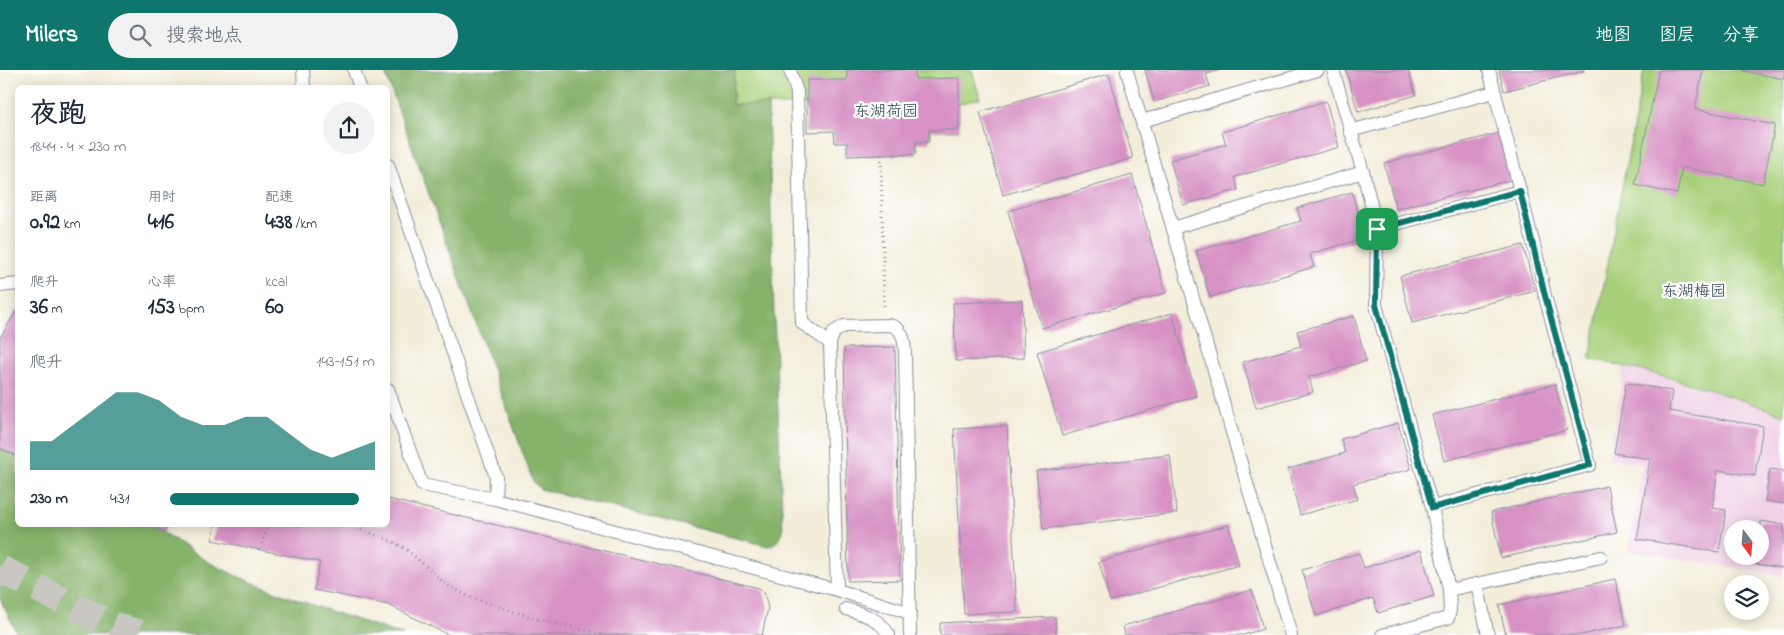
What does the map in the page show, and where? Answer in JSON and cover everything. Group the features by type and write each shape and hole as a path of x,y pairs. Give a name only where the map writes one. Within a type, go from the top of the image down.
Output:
{"lane":[{"path":"303,70 304,85"},
{"path":"354,70 359,85"},
{"path":"790,70 797,92 802,323 830,343"},
{"path":"1142,121 1318,70"},
{"path":"1333,70 1363,172 1377,229 1376,305 1432,508 1449,590 1450,610 1448,618 1382,635"},
{"path":"1432,508 1590,465 1488,70"},
{"path":"1127,71 1291,635"},
{"path":"1350,131 1494,92"},
{"path":"390,171 496,477 495,499"},
{"path":"1173,228 1363,172"},
{"path":"1377,229 1520,191"},
{"path":"0,286 15,284"},
{"path":"837,590 830,343 834,332 844,326 895,326 899,329 903,338 905,352 910,635"},
{"path":"390,395 422,486 495,499 837,590 910,612"},
{"path":"1449,590 1601,557"},
{"path":"1476,584 1488,635"},
{"path":"846,609 871,616 890,635"}],"path":[{"path":"881,155 884,325"},
{"path":"1784,304 1784,328"},
{"path":"262,544 269,527"},
{"path":"353,527 387,539 406,549 446,584 470,597 538,619 604,635"}],"shaded area":[{"path":"1624,366 1732,397 1784,415 1784,576 1628,550 1643,464 1609,458"}],"green space":[{"path":"384,70 735,70 732,105 768,104 783,531 776,542 768,546 540,489 533,481"},
{"name":"东湖荷园","path":"735,70 972,70 980,98 959,104 959,130 930,130 929,142 916,142 916,154 847,156 847,143 835,143 834,131 807,132 807,105 732,105"},
{"name":"东湖梅园","path":"1644,70 1784,70 1784,415 1688,383 1590,359"},
{"path":"0,448 15,456 15,527 153,527 218,567 263,587 403,635 18,635 0,599"}],"building":[{"name":"东湖荷园","path":"847,70 915,70 915,79 959,78 959,130 929,130 929,142 916,142 916,154 847,156 847,143 835,143 834,131 807,132 807,80 847,80"},
{"path":"1145,70 1218,71 1206,74 1210,86 1154,102"},
{"path":"1346,70 1408,70 1416,95 1358,112"},
{"path":"1499,70 1584,70 1584,71 1504,91"},
{"path":"1659,70 1703,70 1695,109 1775,125 1763,184 1682,167 1677,194 1635,185"},
{"path":"1784,70 1784,79 1744,71"},
{"path":"1109,74 1133,158 1003,195 980,112"},
{"path":"1326,101 1339,147 1235,177 1238,190 1183,205 1170,160 1226,144 1222,132"},
{"path":"1499,133 1511,180 1396,209 1384,163"},
{"path":"1132,175 1166,293 1042,328 1008,211"},
{"path":"1352,192 1365,238 1310,254 1314,267 1210,297 1196,251 1301,221 1297,208"},
{"path":"1523,245 1535,291 1412,323 1400,276"},
{"path":"1022,300 1024,358 956,361 953,303"},
{"path":"15,313 15,456 0,448 0,338"},
{"path":"1172,313 1197,396 1062,436 1037,352"},
{"path":"1354,316 1366,361 1309,377 1313,392 1256,408 1243,362 1301,346 1297,331"},
{"path":"895,347 900,580 848,581 844,348"},
{"path":"1626,383 1672,391 1669,411 1763,426 1755,476 1718,470 1712,508 1726,510 1719,552 1637,539 1650,459 1614,453"},
{"path":"1555,384 1567,430 1444,461 1432,415"},
{"path":"1398,423 1411,469 1353,484 1358,499 1300,515 1288,469 1345,453 1341,439"},
{"path":"1007,426 1017,612 964,614 954,429"},
{"path":"1170,455 1177,513 1043,529 1036,471"},
{"path":"1770,469 1784,471 1784,504 1765,501"},
{"path":"1607,486 1617,532 1501,558 1491,512"},
{"path":"390,499 759,588 764,592 768,608 762,635 451,635 389,605 314,590 320,562 212,540 215,527 390,527"},
{"path":"1769,522 1784,525 1784,568 1762,565 1769,565"},
{"path":"1228,525 1239,565 1110,601 1099,562"},
{"path":"154,527 166,527 164,532"},
{"path":"1421,550 1434,596 1378,613 1373,598 1316,616 1302,570 1359,553 1364,568"},
{"path":"1615,579 1626,625 1581,635 1506,635 1499,605"},
{"path":"1252,590 1263,629 1243,635 1125,635 1123,626"},
{"path":"1055,617 1056,635 940,635 940,623"}],"tunnel":[{"path":"0,569 113,626 144,635"}],"route":[{"path":"1520,191 1544,292 1590,465 1432,508 1376,305 1377,229 1520,191"}]}
